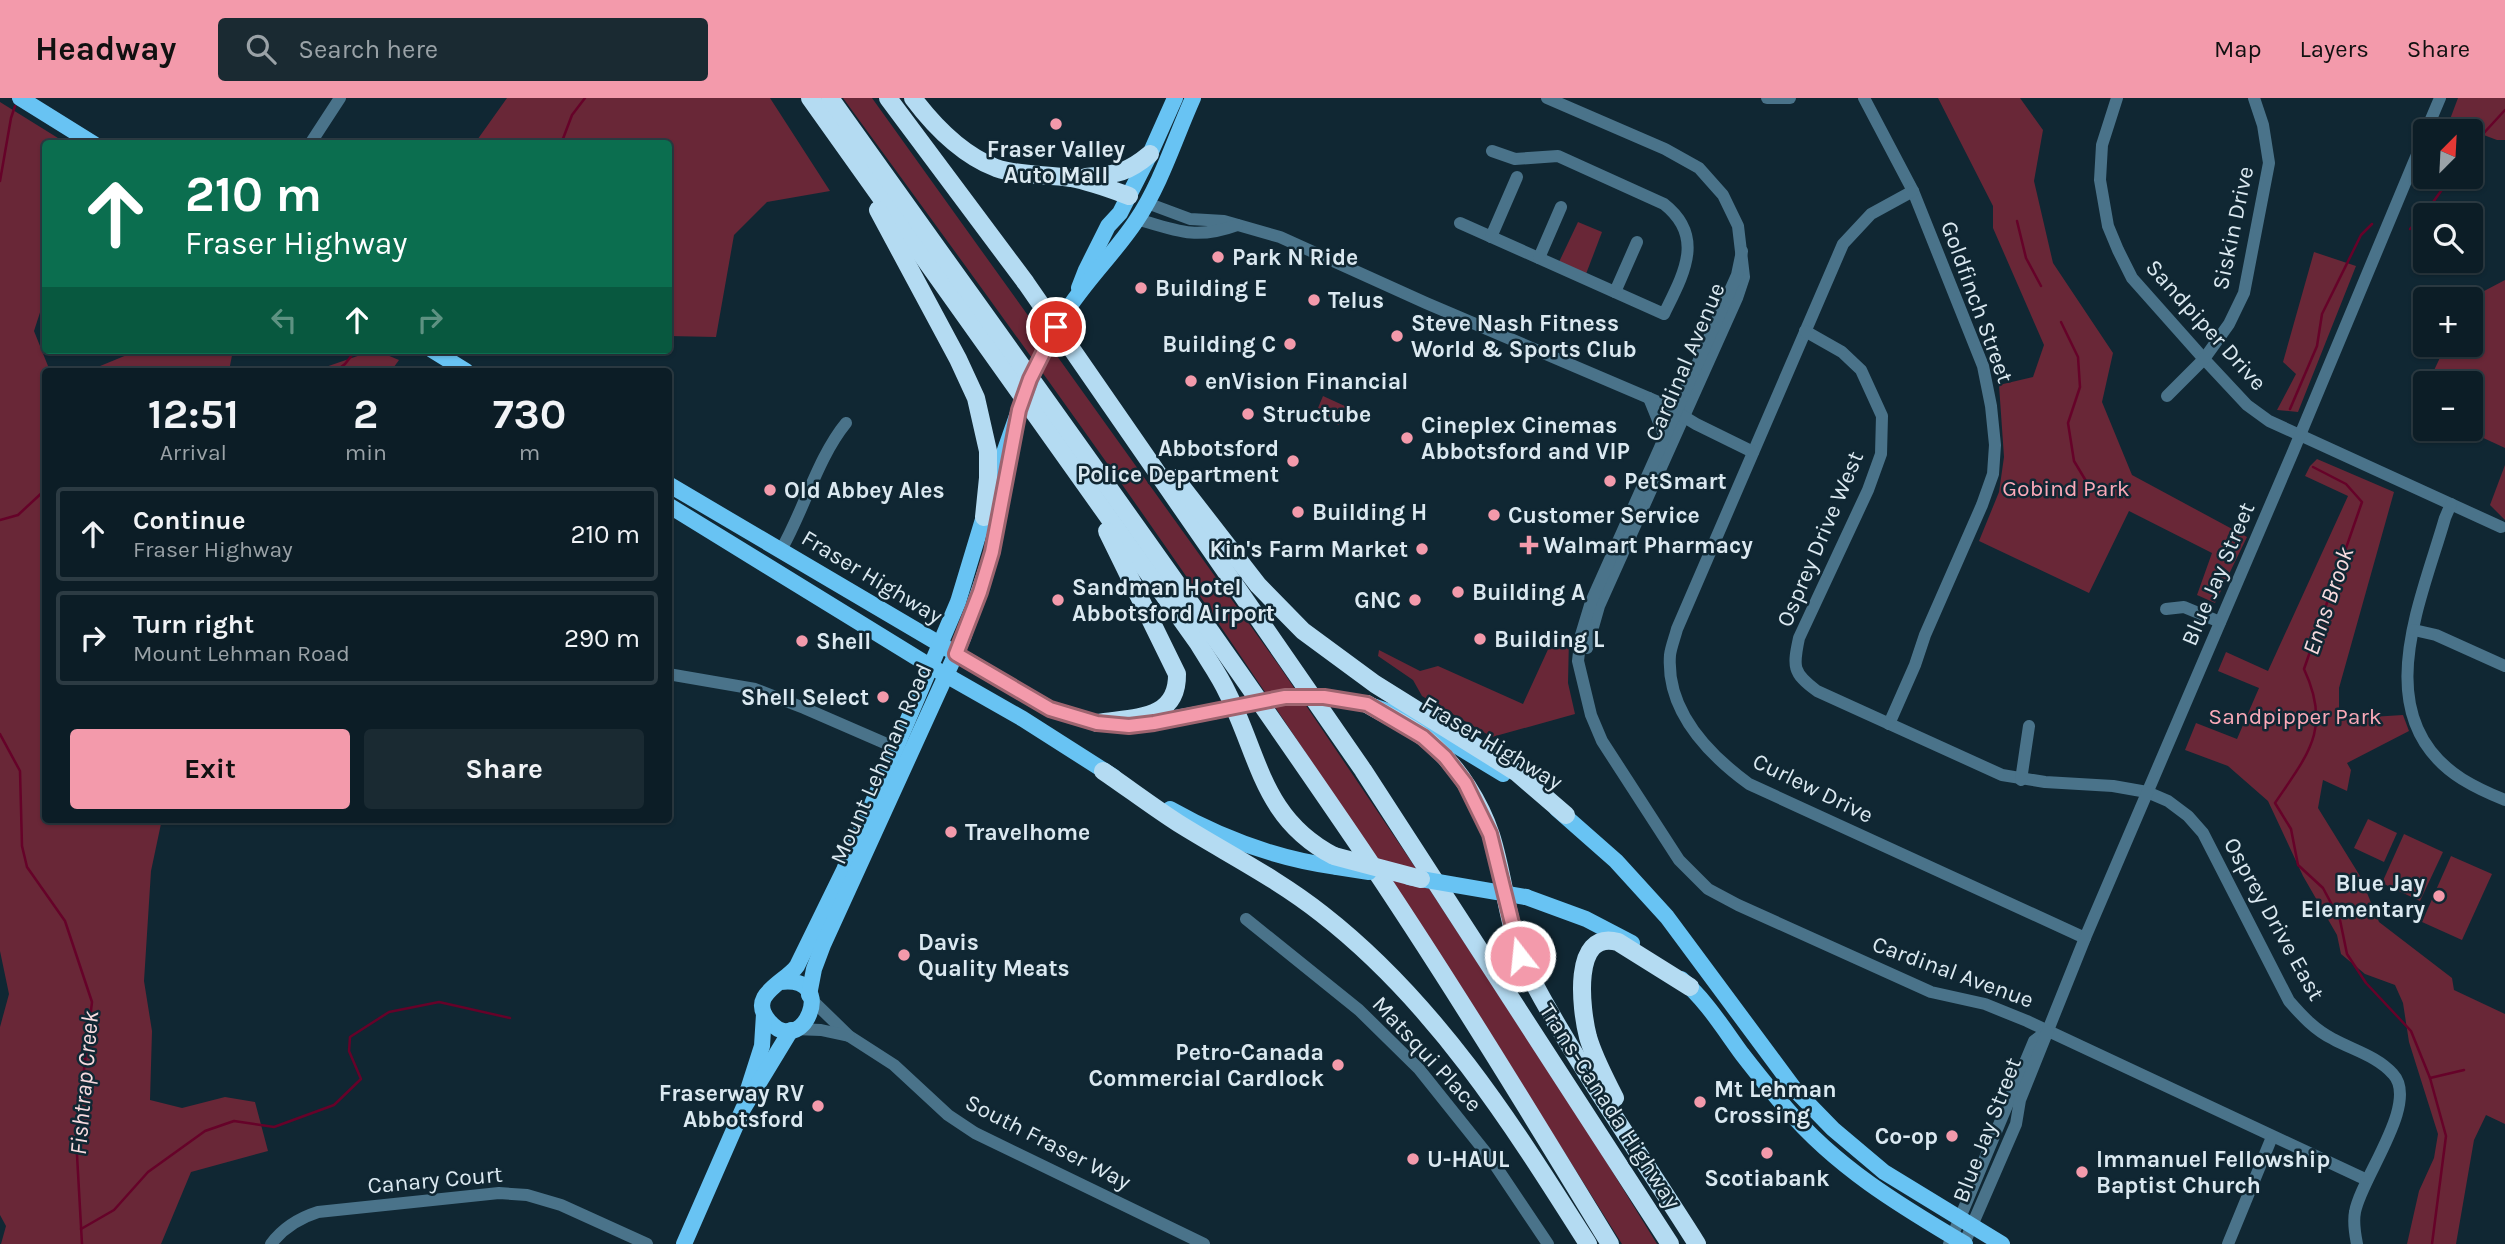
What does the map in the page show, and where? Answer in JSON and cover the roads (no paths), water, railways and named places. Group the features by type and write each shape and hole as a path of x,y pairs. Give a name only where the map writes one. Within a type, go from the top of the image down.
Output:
{"highway":[{"path":"810,98 1217,673 1269,793 1282,813 1298,832 1336,862 1421,879"},
{"path":"830,98 1134,524 1354,840 1541,1129 1610,1244"},
{"name":"Trans-Canada Highway","path":"888,98 1026,282 1363,770 1670,1244"},
{"path":"913,98 947,136 984,162 1007,171 1072,178 1129,196"},
{"path":"845,148 958,359 976,398 988,451 984,517"},
{"path":"1072,178 1120,174 1135,167 1150,155"},
{"path":"1026,282 1258,585 1303,631 1375,684 1516,772 1566,815"},
{"path":"1072,466 1113,542 1177,674 1177,690 1171,703 1154,713 1097,723"},
{"path":"1367,704 1423,737 1445,757 1465,783 1490,834 1520,956 1563,1036 1696,1244"},
{"path":"1103,771 1177,822 1311,906 1370,954 1413,998 1473,1070 1501,1108 1588,1244"},
{"path":"1667,1197 1616,1101 1588,1038 1583,1009 1586,958 1589,949 1595,944 1609,939 1690,987"}],"main road":[{"path":"20,98 88,140"},
{"name":"Mount Lehman Road","path":"810,997 814,969 902,751 930,666 964,586 1005,448 1033,371 1077,294 1108,226 1120,213 1129,196 1175,98"},
{"name":"Mount Lehman Road","path":"1077,294 1096,274 1147,203 1193,98"},
{"path":"1129,196 1147,203"},
{"path":"1120,213 1137,219"},
{"path":"438,354 461,368"},
{"name":"Mount Lehman Road","path":"780,982 796,968 810,942 902,751 956,654 992,552 1014,427"},
{"name":"Fraser Highway","path":"672,486 1050,709 1097,723 1129,726 1266,700 1304,696 1367,704 1414,720 1566,815 1616,861 1667,918 1708,976 1805,1100 1833,1129 1960,1235"},
{"name":"Fraser Highway","path":"672,507 930,666 1023,719 1103,771 1186,818 1242,845 1280,856 1336,862"},
{"path":"1421,879 1526,897 1611,930 1658,960 1690,987 1796,1119 1822,1146 1865,1181 1900,1206 1960,1235 2002,1244"},
{"path":"684,1244 743,1109 793,1030 806,1023 810,1016 810,997 803,986 796,982 773,985 764,998 762,1046 749,1081 743,1109"},
{"path":"764,1014 775,1027 793,1030"}],"street":[{"path":"313,140 340,98"},
{"name":"Cardinal Avenue","path":"1547,98 1665,149 1699,168 1723,195 1738,226 1742,251 1737,275 1599,606 1588,638 1583,683"},
{"path":"1767,98 1790,98"},
{"name":"Goldfinch Street","path":"1864,98 1913,191 1983,366 1995,445 1993,474 1982,505 1924,635 1916,665 1889,723"},
{"name":"Sandpiper Drive","path":"2117,98 2102,145 2100,180 2108,226 2132,278 2204,359 2247,405 2269,421 2501,527"},
{"name":"Siskin Drive","path":"2167,396 2204,359 2229,324 2244,293 2269,163 2263,125 2254,98"},
{"name":"Blue Jay Street","path":"2431,119 2440,98"},
{"path":"1460,223 1664,314 1686,265 1689,249 1678,216 1664,204 1558,156 1515,159 1492,151"},
{"name":"Blue Jay Street","path":"1960,1235 2034,1041 2048,1031 2085,937 2300,436 2413,163"},
{"path":"1491,237 1517,177"},
{"name":"Curlew Drive","path":"1913,191 1871,214 1843,244 1677,629 1670,655 1671,682 1688,722 1728,768 1749,784 2085,937"},
{"path":"1147,203 1190,219 1224,221 1280,237 1426,303 1649,398 1753,452"},
{"path":"1539,258 1561,207"},
{"path":"1137,219 1180,232 1205,234 1237,225"},
{"path":"1615,292 1637,242"},
{"name":"Osprey Drive West","path":"1805,331 1842,352 1861,370 1882,416 1882,428 1881,454 1868,490 1799,638 1794,661 1799,678 1816,691 2002,775 2021,780 2113,786 2147,792"},
{"path":"1649,398 1664,435"},
{"name":"Cardinal Avenue","path":"1680,414 1664,435 1591,602 1581,635 1578,661 1591,715 1602,741 1679,860 1708,889 1919,987 1985,1004 2048,1031 2367,1180"},
{"path":"781,550 796,524 834,438 846,423"},
{"path":"2451,504 2409,648 2406,685 2416,725 2428,747 2460,778 2505,800"},
{"path":"2166,609 2184,607 2220,622"},
{"path":"2414,630 2436,635 2505,666"},
{"path":"672,675 755,689 902,751"},
{"path":"2021,780 2029,726"},
{"name":"Osprey Drive East","path":"2147,792 2168,801 2188,816 2203,833 2289,1001 2307,1021 2330,1038 2381,1063 2396,1077 2402,1095 2355,1212 2357,1244"},
{"name":"Matsqui Place","path":"1246,919 1359,1010 1419,1069 1491,1159 1548,1244"},
{"name":"South Fraser Way","path":"810,997 849,1036 894,1065 948,1115 975,1133 1204,1244"},
{"name":"South Fraser Way","path":"793,1030 821,1030 849,1036"},
{"path":"2228,1244 2273,1137"},
{"name":"Canary Court","path":"271,1244 278,1234 293,1222 318,1212 499,1193 527,1195 561,1205 647,1244"}],"waterway":[{"path":"563,140 572,115 585,98"},
{"name":"Fishtrap Creek","path":"0,181 15,106"},
{"name":"Enns Brook","path":"2483,134 2505,110"},
{"name":"Enns Brook","path":"2410,229 2442,189"},
{"path":"2017,221 2026,258 2041,286"},
{"name":"Enns Brook","path":"2290,409 2317,346 2322,314 2361,235 2372,224"},
{"path":"2061,322 2078,357 2080,387 2068,423 2074,461 2089,486"},
{"path":"340,368 353,354"},
{"name":"Enns Brook","path":"2313,467 2346,484 2362,502 2304,669 2316,708 2316,725 2312,740 2306,755 2275,803 2291,829 2298,865 2323,888 2340,920 2347,954 2366,983 2411,1031 2430,1078 2446,1136 2432,1244"},
{"path":"0,520 18,515 42,493"},
{"name":"Fishtrap Creek","path":"0,734 20,771 22,846 27,867 65,921 92,1002 76,1137 82,1244"},
{"path":"81,1229 114,1210 148,1172 205,1131 234,1121 274,1127 334,1105 361,1079 349,1051 350,1037 389,1012 439,1002 510,1018"},
{"path":"2430,1078 2464,1070"}],"place":[{"name":"Fraser Valley Auto Mall","path":"1056,124"},
{"name":"Park N Ride","path":"1218,257"},
{"name":"Building E","path":"1141,288"},
{"name":"Telus","path":"1314,300"},
{"name":"Steve Nash Fitness World & Sports Club","path":"1397,336"},
{"name":"Building C","path":"1290,344"},
{"name":"enVision Financial","path":"1191,381"},
{"name":"Structube","path":"1248,414"},
{"name":"Cineplex Cinemas Abbotsford and VIP","path":"1407,438"},
{"name":"Abbotsford Police Department","path":"1293,461"},
{"name":"PetSmart","path":"1610,481"},
{"name":"Old Abbey Ales","path":"770,490"},
{"name":"Building H","path":"1298,512"},
{"name":"Customer Service","path":"1494,515"},
{"name":"Walmart Pharmacy","path":"1529,545"},
{"name":"Kin's Farm Market","path":"1422,549"},
{"name":"Building A","path":"1458,592"},
{"name":"Sandman Hotel Abbotsford Airport","path":"1058,600"},
{"name":"GNC","path":"1415,600"},
{"name":"Building L","path":"1480,639"},
{"name":"Shell","path":"802,641"},
{"name":"Shell Select","path":"883,697"},
{"name":"Travelhome","path":"951,832"},
{"name":"Blue Jay Elementary","path":"2439,896"},
{"name":"Davis Quality Meats","path":"904,955"},
{"name":"Petro-Canada Commercial Cardlock","path":"1338,1065"},
{"name":"Mt Lehman Crossing","path":"1700,1102"},
{"name":"Fraserway RV Abbotsford","path":"818,1106"},
{"name":"Co-op","path":"1952,1136"},
{"name":"Scotiabank","path":"1767,1153"},
{"name":"U-HAUL","path":"1413,1159"},
{"name":"Immanuel Fellowship Baptist Church","path":"2082,1172"}],"park label":[{"name":"Gobind Park","path":"2066,488"},
{"name":"Sandpipper Park","path":"2295,716"}]}
